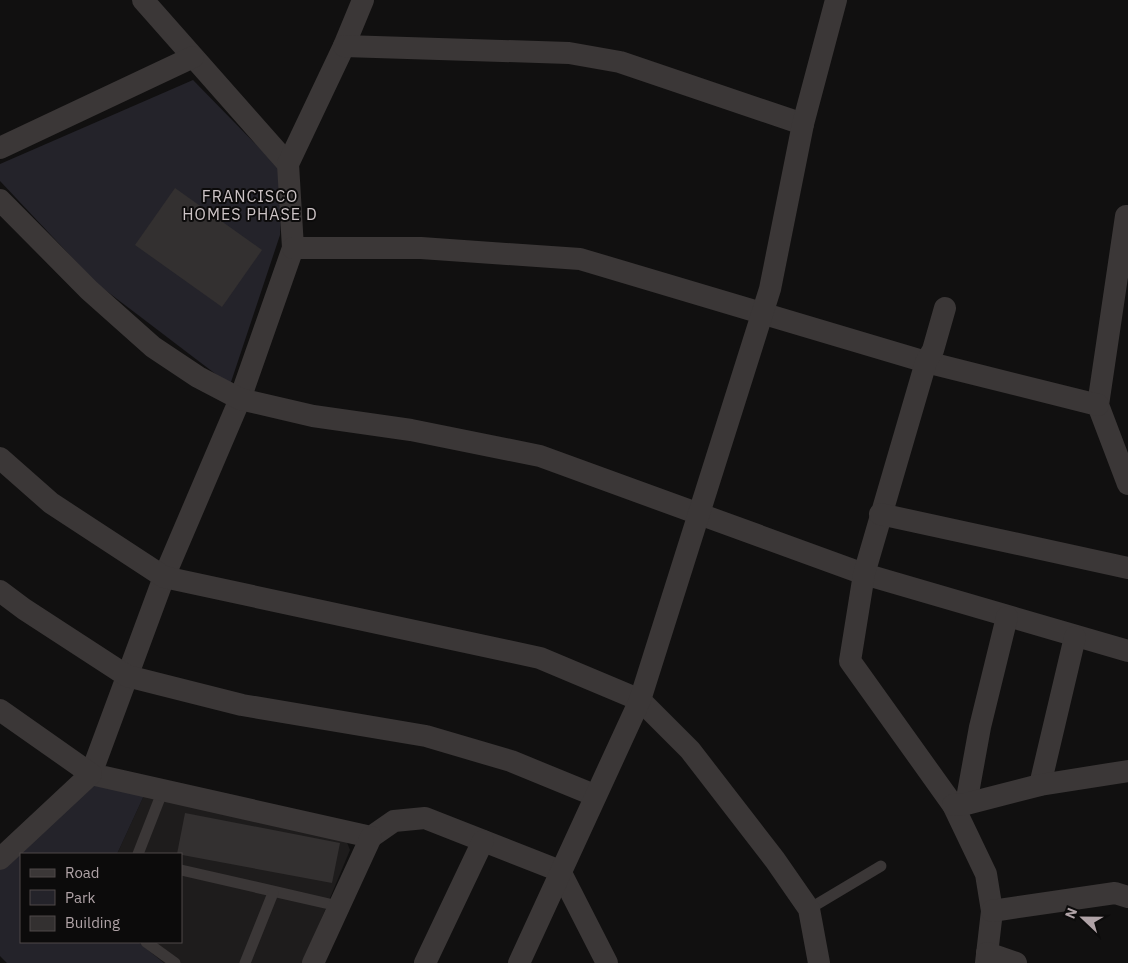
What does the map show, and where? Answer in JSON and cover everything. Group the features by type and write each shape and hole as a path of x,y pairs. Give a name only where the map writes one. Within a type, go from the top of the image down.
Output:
{"street":[{"path":"143,0 288,164"},
{"path":"0,859 91,774 164,577 240,399 293,248 288,164 344,46 363,0"},
{"path":"519,963 594,795 640,700 770,289 803,124 836,0"},
{"path":"344,46 569,52 620,62 803,124"},
{"path":"0,148 193,57"},
{"path":"0,200 89,290 153,347 198,377 240,399 314,416 411,430 540,456 864,574 1128,651"},
{"path":"1127,213 1098,405 1128,484"},
{"path":"293,248 421,248 580,259 926,362 1098,405"},
{"path":"945,308 932,350 926,362 880,514 864,574 850,661 960,805 986,874 992,911 986,958 1016,963"},
{"path":"0,458 51,503 164,577 540,658 640,700 690,750 775,860 809,909 819,963"},
{"path":"880,514 1128,568"},
{"path":"0,591 24,609 127,676 242,705 426,736 511,761 594,795"},
{"path":"960,805 1007,617"},
{"path":"1040,785 1075,637"},
{"path":"0,710 91,774 371,837"},
{"path":"960,805 1040,785 1128,769"},
{"path":"313,963 371,837 394,822 425,818 560,871 607,963"},
{"path":"425,963 482,841"},
{"path":"992,911 1114,893 1128,897"}],"lane":[{"path":"138,853 163,790"},
{"path":"809,909 881,866"},
{"path":"182,870 273,893 338,906"},
{"path":"245,963 273,893"},
{"path":"147,943 175,963"}],"shaded area":[{"path":"146,791 345,837 350,850 303,963 164,963 139,943 182,943 182,853 117,853"}],"green space":[{"path":"193,80 283,172 280,235 230,385 96,283 0,181 0,164"},
{"path":"97,783 146,791 117,853 20,853 20,943 139,943 164,963 7,963 0,956 0,870"}],"building":[{"path":"175,188 262,250 222,307 135,245"},
{"path":"185,813 340,843 332,883 177,853"}],"district":[{"name":"FRANCISCO HOMES PHASE D","path":"250,205"}]}
